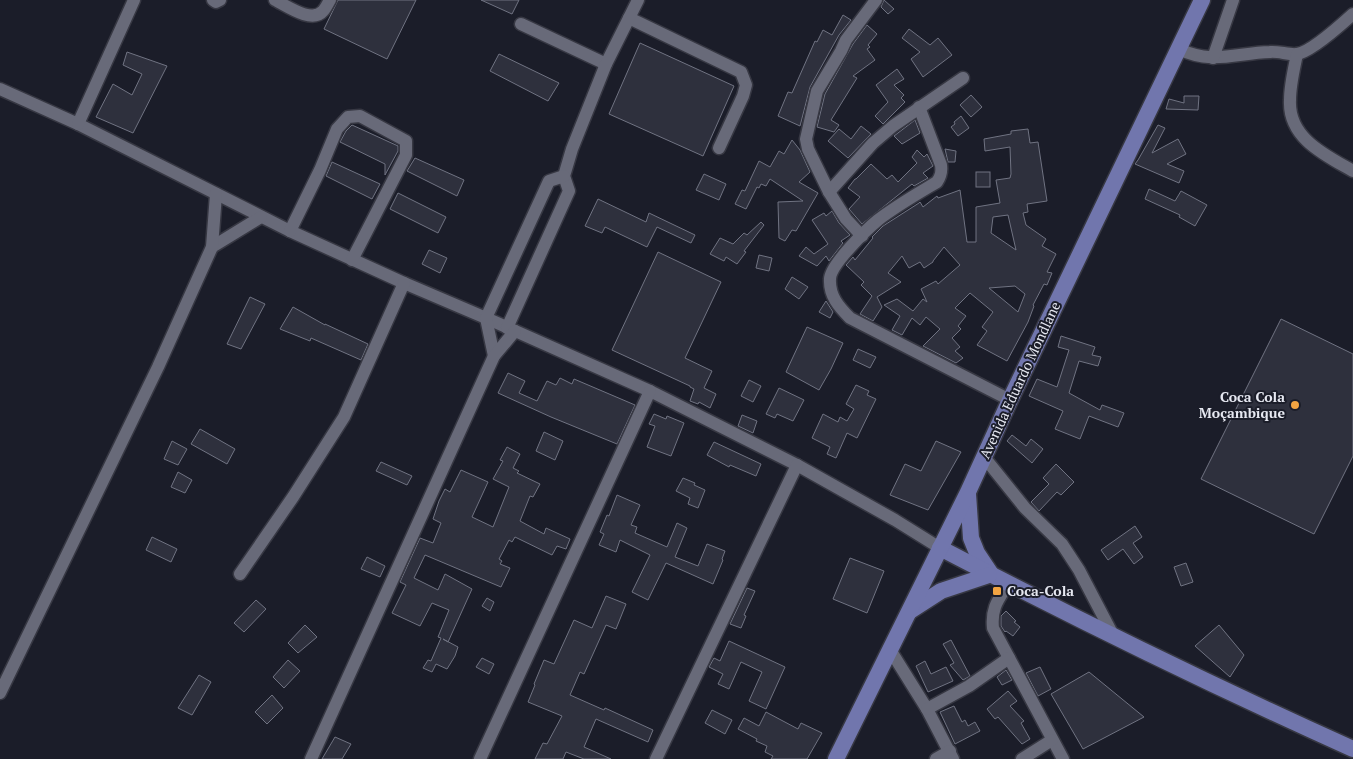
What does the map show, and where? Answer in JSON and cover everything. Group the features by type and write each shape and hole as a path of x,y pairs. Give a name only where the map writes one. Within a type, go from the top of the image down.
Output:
{"main road":[{"name":"Avenida Eduardo Mondlane","path":"838,758 890,648 968,492 1010,400 1202,0"},
{"path":"968,492 971,538 977,553 991,576"},
{"path":"940,548 991,576 1114,637 1353,749"},
{"path":"909,612 941,591 991,576"}],"street":[{"path":"78,124 134,0"},
{"path":"212,0 216,2 220,0"},
{"path":"275,0 314,17 322,12 330,0"},
{"path":"311,759 494,356 511,330 570,191 564,176 572,149 606,64 638,0"},
{"path":"862,236 846,219 829,192 808,149 806,139 817,91 846,40 876,0"},
{"path":"1213,58 1233,0"},
{"path":"1179,49 1190,54 1213,58 1269,52 1296,54 1309,49 1353,14"},
{"path":"629,18 741,72 746,85 743,96 719,148"},
{"path":"521,24 606,64"},
{"path":"1296,54 1290,100 1291,115 1298,132 1317,150 1353,171"},
{"path":"829,192 873,143 918,107 963,78"},
{"path":"0,89 78,124 260,217 352,260 650,391 797,465 895,520 940,548"},
{"path":"918,107 941,165 940,177 936,182 878,220 862,236 835,264 830,277 831,290 837,305 850,318 1010,400"},
{"path":"290,231 320,170 337,129 348,117 360,116 406,142 406,155 352,260"},
{"path":"494,356 486,318 549,181 564,176"},
{"path":"0,693 158,367 212,247 216,194"},
{"path":"212,247 260,217"},
{"path":"240,574 293,498 344,416 404,284"},
{"path":"480,759 650,391"},
{"path":"984,456 1025,508 1062,544 1079,570 1114,637"},
{"path":"656,759 797,465"},
{"path":"1008,584 996,603 992,614 993,628 1063,759"},
{"path":"890,648 927,709 951,755 936,759"},
{"path":"927,709 969,686 1009,658"},
{"path":"1022,759 1052,740"}],"building":[{"path":"338,0 416,0 387,59 324,29"},
{"path":"481,0 519,0 512,14"},
{"path":"884,0 894,9 888,14 881,7"},
{"path":"843,15 851,20 839,35 810,87 800,126 778,116 788,92 792,93 815,41 817,42 823,30 832,35"},
{"path":"867,25 877,34 867,49 875,60 853,76 857,78 831,120 839,125 834,132 817,127 825,94 853,44"},
{"path":"909,29 930,45 938,38 952,55 923,77 911,59 920,52 902,38"},
{"path":"640,43 734,86 703,156 609,114"},
{"path":"127,52 167,66 133,133 96,117 113,84 132,95 142,74 123,65"},
{"path":"499,54 559,83 548,101 490,71"},
{"path":"897,69 904,79 894,85 904,95 901,98 905,102 883,124 875,116 888,102 876,85"},
{"path":"971,95 982,107 971,117 960,105"},
{"path":"1184,96 1199,96 1198,110 1166,109 1169,99 1184,103"},
{"path":"961,116 969,128 958,136 951,127"},
{"path":"915,120 920,133 902,144 894,136"},
{"path":"352,125 398,146 398,151 385,175 385,164 340,142"},
{"path":"1158,125 1165,128 1152,153 1178,139 1186,154 1167,164 1184,171 1179,183 1135,164"},
{"path":"861,126 871,134 848,158 828,141 839,129 851,139"},
{"path":"1028,129 1030,143 1038,142 1047,201 1027,204 1028,212 1023,213 1026,225 1046,239 1042,246 1056,254 1047,272 1052,273 1047,285 1044,284 1033,305 1028,322 1007,361 977,345 987,331 982,327 993,312 970,293 955,308 966,316 958,326 961,329 952,338 960,347 955,351 963,358 956,363 923,346 940,329 926,317 920,325 912,318 902,335 892,330 900,316 884,305 897,299 913,311 923,299 927,302 921,289 936,281 938,284 960,265 944,247 933,262 924,268 920,262 909,268 902,256 888,273 901,282 877,297 882,307 873,321 860,314 872,296 861,285 864,282 846,265 853,257 855,260 883,226 920,202 923,207 937,196 938,198 960,190 967,242 976,242 976,207 1000,203 996,180 1010,178 1011,174 1010,147 985,151 984,139 1011,134 1011,131","holes":["1008,215 1016,250 991,233 993,217","1015,286 1025,294 1018,312 989,288"]},
{"path":"792,140 800,150 810,172 799,182 818,193 796,231 792,230 785,241 779,238 778,202 803,201 770,179 766,186 761,184 759,188 757,187 746,209 735,204 742,190 745,191 759,161 770,167 779,151 784,154"},
{"path":"945,149 956,151 955,162 948,162"},
{"path":"917,150 924,157 927,154 933,166 923,173 928,178 914,186 912,184 862,224 849,209 860,197 848,188 871,164 887,179 892,175 898,182 917,163 912,157"},
{"path":"415,158 464,180 457,196 407,171"},
{"path":"332,162 380,184 372,199 326,176"},
{"path":"976,172 990,172 990,187 976,187"},
{"path":"704,174 726,184 719,200 696,190"},
{"path":"1149,189 1175,201 1181,191 1207,205 1195,226 1179,217 1180,215 1145,199"},
{"path":"398,193 446,217 438,233 390,209"},
{"path":"598,199 646,222 649,213 695,235 691,243 657,227 647,247 605,227 602,233 585,226"},
{"path":"832,211 839,223 850,235 841,241 843,243 829,261 826,256 817,266 799,256 806,247 814,254 828,244 812,220 824,213 826,216"},
{"path":"761,222 764,225 744,251 746,252 737,264 726,257 724,261 710,254 720,238 733,244 744,233 747,235"},
{"path":"429,250 447,258 440,273 422,264"},
{"path":"658,252 721,282 685,358 712,371 704,388 716,394 710,408 699,402 698,404 690,401 694,389 690,386 612,350"},
{"path":"759,255 772,258 769,271 756,268"},
{"path":"792,277 808,287 799,299 785,289"},
{"path":"250,297 265,304 241,349 227,344"},
{"path":"826,301 833,312 830,318 819,312"},
{"path":"293,307 325,325 368,344 361,360 311,338 310,341 280,329"},
{"name":"Coca Cola Moçambique","path":"1281,319 1353,354 1353,456 1314,534 1201,479"},
{"path":"807,327 843,343 819,390 786,372"},
{"path":"1061,336 1095,347 1092,355 1101,357 1098,366 1079,361 1069,393 1100,410 1102,405 1124,413 1118,427 1089,416 1080,439 1055,429 1063,411 1029,396 1037,379 1057,387 1069,350 1058,347"},
{"path":"858,349 876,357 870,368 853,360"},
{"path":"508,373 525,381 519,393 537,401 547,381 556,385 560,378 572,384 574,379 635,405 617,444 498,393"},
{"path":"749,380 761,386 753,402 741,396"},
{"path":"856,385 869,391 867,395 876,399 857,438 847,433 836,458 827,454 830,447 812,438 823,414 838,422 840,417 847,421 854,409 846,404"},
{"path":"779,388 804,400 793,421 777,414 775,418 766,414"},
{"path":"654,414 666,419 667,416 684,423 671,456 647,447 655,426 649,424"},
{"path":"742,415 757,421 753,433 738,426"},
{"path":"200,429 235,449 227,464 191,444"},
{"path":"544,432 563,441 555,460 536,451"},
{"path":"1012,435 1026,446 1031,439 1043,449 1032,463 1007,441"},
{"path":"172,441 187,449 178,465 164,459"},
{"path":"936,441 961,452 928,510 890,495 905,464 921,471"},
{"path":"714,442 761,464 756,476 730,465 729,467 707,455"},
{"path":"507,447 520,454 513,468 519,471 517,473 540,484 533,497 530,496 520,521 544,534 546,528 570,539 566,549 557,546 552,555 515,537 512,542 509,540 499,559 502,561 500,564 510,568 501,587 425,555 414,578 438,590 445,574 472,589 448,642 458,647 447,669 436,664 432,672 423,668 428,660 431,661 441,638 438,637 449,610 432,603 420,626 392,613 406,585 400,582 420,538 433,543 441,523 433,519 439,501 445,489 450,492 461,470 488,482 472,517 493,527 509,487 493,479 503,461 500,460"},
{"path":"381,462 412,476 407,485 376,471"},
{"path":"1056,464 1074,482 1061,495 1057,492 1039,511 1031,502 1049,484 1043,478"},
{"path":"178,472 192,480 185,493 171,487"},
{"path":"683,478 705,490 698,508 688,504 690,498 676,491"},
{"path":"617,495 640,505 631,525 637,527 635,533 667,547 677,523 687,528 675,557 698,566 707,544 725,551 713,584 666,563 648,600 632,592 650,555 620,540 616,552 599,545 604,534 600,532"},
{"path":"1135,526 1142,537 1133,543 1143,557 1134,564 1123,549 1108,560 1101,550"},
{"path":"152,537 177,549 171,562 146,550"},
{"path":"367,557 385,566 380,577 361,569"},
{"path":"850,558 884,571 867,613 833,599"},
{"path":"1186,563 1193,582 1181,586 1174,567"},
{"path":"747,588 755,591 744,615 746,616 741,628 730,624"},
{"path":"606,596 626,604 616,629 606,625 584,674 580,672 570,695 604,710 605,708 653,730 648,742 596,719 584,747 611,759 584,759 566,752 563,759 535,759 543,743 547,744 562,716 528,702 544,660 554,664 574,620 592,628"},
{"path":"487,598 494,602 490,611 482,606"},
{"path":"256,600 266,609 244,632 234,623"},
{"path":"1006,611 1020,627 1013,636 1005,632 1001,626 1001,616"},
{"path":"305,625 317,637 298,653 288,643"},
{"path":"1219,625 1244,655 1230,677 1195,646"},
{"path":"951,640 970,676 963,680 950,665 954,663 943,644"},
{"path":"729,641 785,667 766,709 749,701 762,672 741,662 729,689 718,684 723,674 709,667 714,658 720,661"},
{"path":"482,658 494,664 489,674 476,667"},
{"path":"288,660 300,671 284,688 273,677"},
{"path":"925,661 931,674 946,667 953,681 928,692 916,666"},
{"path":"1040,667 1051,689 1038,696 1026,673"},
{"path":"1006,670 1012,680 1002,685 997,677"},
{"path":"1089,672 1144,717 1083,749 1051,694"},
{"path":"199,675 211,682 192,715 178,708"},
{"path":"1008,691 1017,701 1010,706 1024,721 1021,723 1030,739 1022,744 998,717 995,719 987,709"},
{"path":"272,695 283,708 267,724 255,712"},
{"path":"954,706 962,722 965,720 968,726 975,722 980,731 955,744 940,712"},
{"path":"712,710 732,720 725,734 705,723"},
{"path":"766,712 798,729 801,723 822,733 807,759 771,759 773,756 765,752 767,746 738,729 744,718 759,726"},
{"path":"335,737 351,744 342,759 322,759"}],"place":[{"name":"Coca Cola Moçambique","path":"1295,405"},
{"name":"Coca-Cola","path":"997,591"}]}
